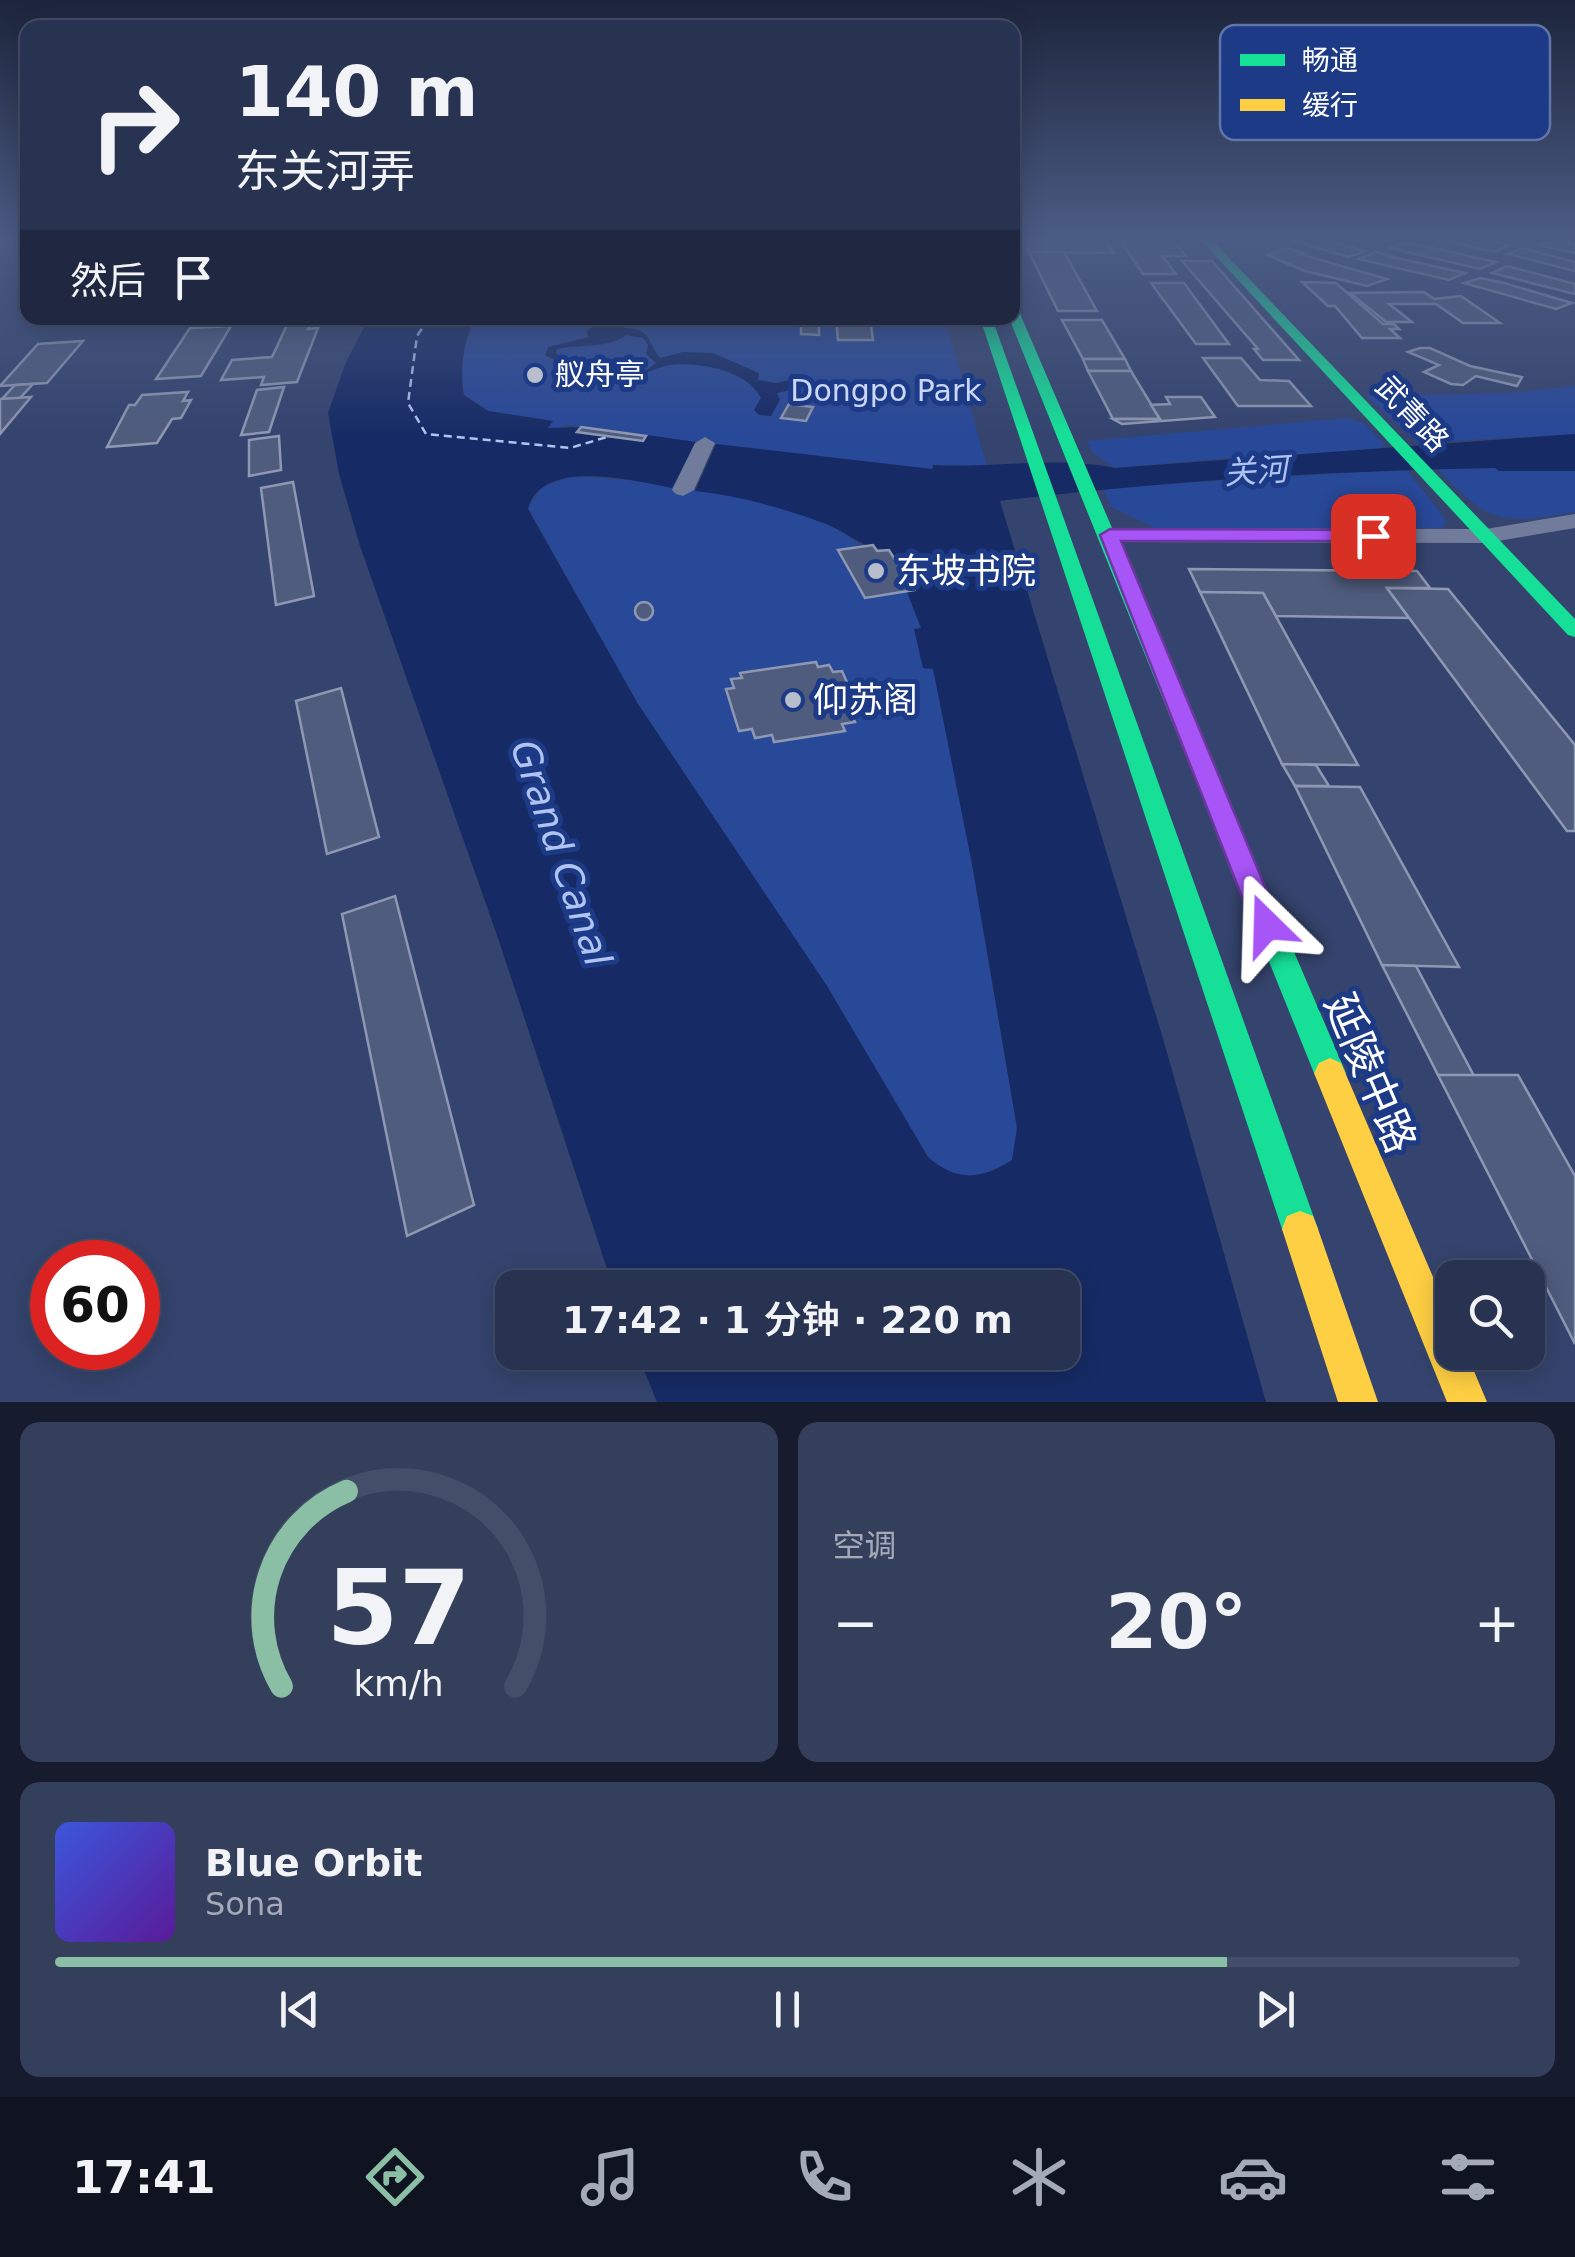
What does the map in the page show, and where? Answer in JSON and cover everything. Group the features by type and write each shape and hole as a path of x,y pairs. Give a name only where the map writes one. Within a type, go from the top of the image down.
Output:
{"main road":[{"name":"武青路","path":"1266,303 1575,631"},
{"path":"988,325 1031,459 1224,1002 1358,1402"},
{"name":"延陵中路","path":"1019,325 1110,535 1274,942 1467,1402"}],"street":[{"path":"683,490 706,443"},
{"path":"1110,535 1486,536 1575,521"}],"green space":[{"name":"Dongpo Park","path":"472,325 947,325 987,467 934,465 933,469 847,462 565,425 560,430 547,428 552,421 488,411 464,395 463,355"},
{"path":"1575,386 1575,434 1418,443 1366,396 1514,393"},
{"path":"1347,418 1364,423 1386,446 1363,452 1114,468 1093,453 1087,441"},
{"path":"1406,469 1447,521 1442,528 1155,528 1111,507 1103,488"},
{"path":"1438,469 1575,471 1575,512 1530,518 1498,516 1471,501"},
{"name":"Dongpo Park","path":"570,477 637,481 723,494 805,516 838,530 861,546 889,550 914,590 907,592 922,629 914,629 933,668 972,864 1017,1128 1012,1160 969,1175 949,1171 928,1157 827,986 638,704 528,508 542,487"}],"water":[{"path":"365,325 472,325 463,355 464,395 488,411 553,421 548,428 581,427 579,432 642,441 647,435 696,442 672,488 613,478 570,478 551,483 537,493 528,509 638,704 827,986 928,1157 949,1171 969,1175 1012,1160 1017,1128 972,864 933,669 923,668 914,629 921,628 907,592 914,590 889,549 873,548 826,524 778,508 695,491 716,444 932,469 933,465 1048,463 1114,468 1575,434 1575,471 1495,468 1309,474 1000,501 1164,1042 1266,1402 657,1402 644,1370 1080,1370 1080,1270 607,1270 499,941 360,546 339,474 328,413 346,362"},
{"path":"596,325 624,325 648,337 660,358 683,352 713,353 759,373 758,380 776,383 793,379 801,383 795,389 777,393 780,400 771,416 759,415 754,410 761,398 755,389 722,370 669,365 635,377 610,379 545,355 548,347 589,337 586,331","holes":["626,335 643,338 648,345 646,354 656,363 630,375 556,353 557,349 602,344"]}],"building":[{"path":"1054,303 1093,303 1097,311 1058,311"},
{"path":"1166,303 1199,303 1229,344 1196,344"},
{"path":"1219,303 1249,303 1299,360 1263,360 1254,349 1258,349"},
{"path":"1325,303 1359,303 1383,324 1394,324 1399,329 1390,329 1400,338 1362,338 1335,306"},
{"path":"1363,303 1472,303 1500,323 1463,323 1436,304 1389,304 1412,322 1386,322"},
{"path":"1536,303 1571,303 1556,309"},
{"path":"1062,320 1102,320 1125,359 1083,359"},
{"path":"287,325 318,328 297,382 261,385 264,377 221,380 232,360 272,357"},
{"path":"801,325 819,325 819,335 801,334"},
{"path":"837,325 871,325 873,340 838,340"},
{"path":"231,326 201,376 156,379 190,328"},
{"path":"83,341 47,383 0,386 38,344"},
{"path":"1430,348 1470,366 1522,377 1517,386 1476,376 1463,385 1451,384 1424,372 1439,365 1408,352"},
{"path":"1203,358 1241,358 1260,380 1289,381 1311,406 1238,406"},
{"path":"1083,359 1125,359 1131,371 1088,371"},
{"path":"1088,371 1131,371 1160,419 1113,419"},
{"path":"33,384 20,398 2,399 15,385"},
{"path":"284,387 269,432 241,435 257,390"},
{"path":"188,392 183,401 191,400 181,418 172,419 157,443 107,447 129,405 135,405 142,395"},
{"path":"31,397 0,434 0,399"},
{"path":"1166,397 1201,397 1215,417 1122,424 1113,419 1160,419 1151,405 1170,404"},
{"path":"789,404 813,407 806,421 781,418"},
{"path":"581,427 646,436 643,441 577,432"},
{"path":"279,436 281,470 249,476 249,440"},
{"path":"293,482 314,596 276,605 261,488"},
{"name":"东坡书院","path":"873,545 877,551 889,550 914,590 865,598 838,550"},
{"path":"1189,569 1417,571 1430,588 1387,588 1409,618 1276,616 1263,593 1200,592"},
{"path":"1387,588 1448,589 1575,745 1575,831 1567,831"},
{"path":"1200,592 1263,593 1358,765 1282,764"},
{"path":"644,602 653,611 644,620 635,611"},
{"name":"仰苏阁","path":"816,662 818,667 829,665 833,672 842,671 860,712 851,713 855,722 842,724 845,731 774,742 772,735 755,738 752,729 739,731 726,689 734,688 731,679 742,678 740,673"},
{"path":"341,688 379,837 327,854 296,701"},
{"path":"1282,764 1316,765 1329,786 1295,786"},
{"path":"1295,786 1360,787 1459,967 1382,965"},
{"path":"395,896 474,1205 407,1236 342,914"},
{"path":"1382,965 1416,966 1474,1076 1438,1075"},
{"path":"1438,1075 1518,1075 1575,1176 1575,1344 1545,1285 1545,1260 1532,1260"}],"ferry route":[{"path":"424,325 417,336 408,403 426,434 570,448 607,437"}],"traffic: fast":[{"path":"1266,303 1575,631"},
{"path":"988,325 1300,1229"},
{"path":"1019,325 1330,1073"}],"traffic: slow":[{"path":"1330,1073 1467,1402"},
{"path":"1300,1229 1358,1402"}],"place":[{"name":"舣舟亭","path":"535,375"},
{"name":"东坡书院","path":"876,571"},
{"name":"仰苏阁","path":"793,700"}],"route":[{"path":"1267,925 1110,535 1373,536"}],"water label":[{"name":"关河","path":"1256,471"},
{"name":"Grand Canal","path":"561,853"}]}
